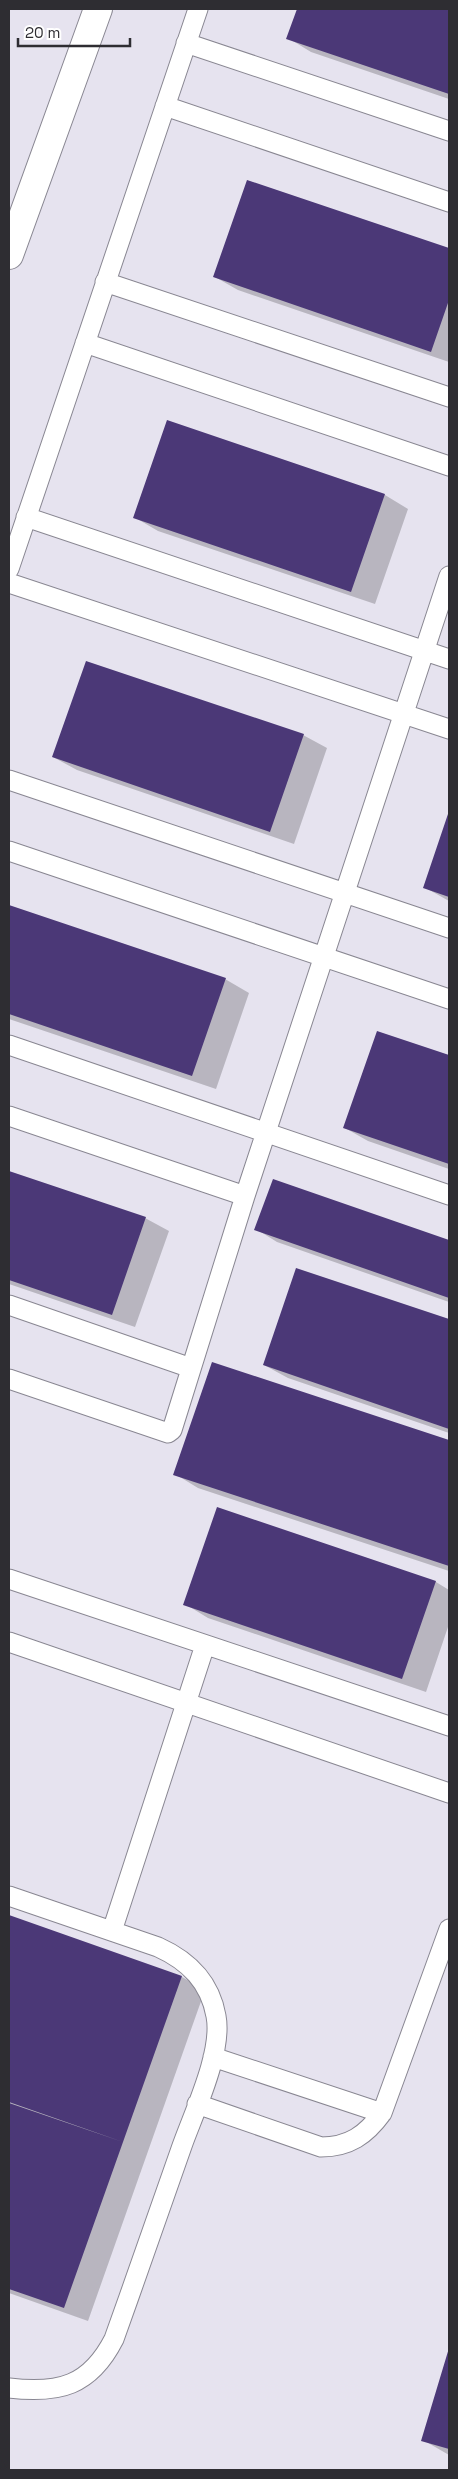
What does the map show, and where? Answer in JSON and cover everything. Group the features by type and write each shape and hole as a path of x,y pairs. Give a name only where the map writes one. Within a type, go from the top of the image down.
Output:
{"street":[{"path":"9,255 98,9"}],"lane":[{"path":"9,569 198,9"},
{"path":"186,43 449,131"},
{"path":"165,106 449,202"},
{"path":"106,282 449,397"},
{"path":"85,343 449,466"},
{"path":"26,517 449,659"},
{"path":"9,1378 168,1433 172,1430 245,1196 449,576"},
{"path":"9,583 449,730"},
{"path":"9,780 449,928"},
{"path":"9,851 449,999"},
{"path":"9,1045 449,1194"},
{"path":"9,1116 245,1196"},
{"path":"9,1305 191,1368"},
{"path":"9,1579 449,1726"},
{"path":"9,1642 449,1793"},
{"path":"112,1931 205,1645"},
{"path":"9,1896 178,1956 197,1973 208,1992 216,2016 218,2036 197,2104 114,2339 105,2358 91,2373 73,2384 54,2389 31,2391 9,2388"},
{"path":"197,2104 321,2147 336,2147 349,2143 372,2127 382,2114 449,1929"},
{"path":"213,2057 382,2114"}],"building":[{"path":"297,9 449,9 449,94 286,39"},
{"path":"247,180 449,248 449,300 431,352 213,277"},
{"path":"167,420 385,494 351,592 133,518"},
{"path":"86,661 304,734 270,832 52,757"},
{"path":"449,811 449,897 423,888"},
{"path":"9,905 226,978 192,1076 9,1014"},
{"path":"377,1031 449,1055 449,1164 343,1128"},
{"path":"9,1171 146,1217 112,1315 9,1280"},
{"path":"273,1179 449,1240 449,1298 254,1230"},
{"path":"296,1268 449,1319 449,1429 263,1365"},
{"path":"212,1362 449,1440 449,1566 173,1475"},
{"path":"217,1507 436,1581 402,1679 183,1605"},
{"path":"9,1915 182,1976 123,2142 9,2102"},
{"path":"9,2103 123,2142 64,2308 9,2289"},
{"path":"449,2348 449,2449 421,2441"}]}
